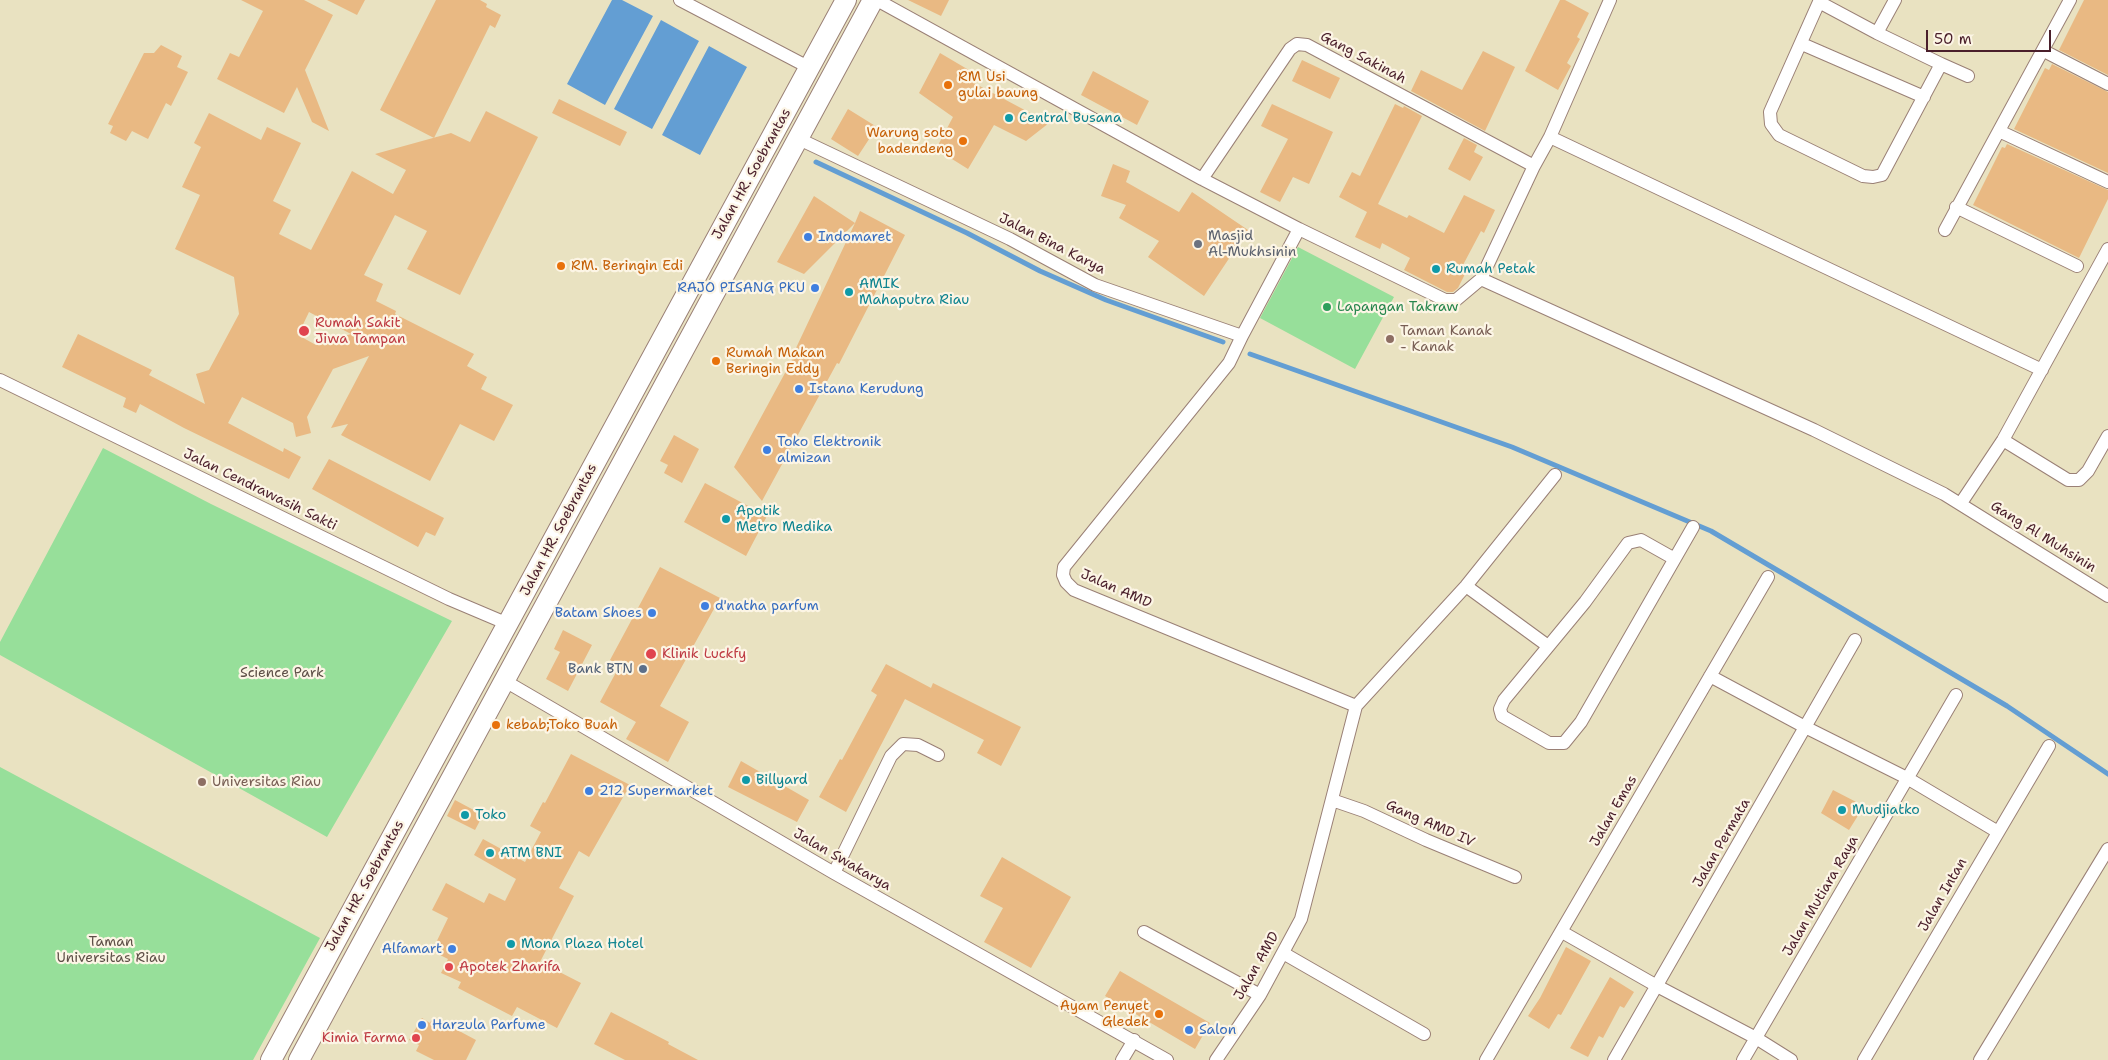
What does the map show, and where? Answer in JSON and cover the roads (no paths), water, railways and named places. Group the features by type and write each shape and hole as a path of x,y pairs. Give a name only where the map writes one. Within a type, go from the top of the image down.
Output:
{"main road":[{"name":"Jalan HR. Soebrantas","path":"271,1060 846,0"},
{"name":"Jalan HR. Soebrantas","path":"299,1060 875,0"},
{"path":"638,382 661,394"}],"street":[{"path":"680,0 810,68"},
{"path":"875,0 1202,179 1299,229 1445,300 1456,300 1481,278 1534,166 1550,137 1610,0"},
{"path":"1877,33 1895,0"},
{"path":"1945,230 1956,207 2044,51 2070,0"},
{"path":"1941,64 1882,175 1873,177 1863,176 1779,135 1771,124 1770,112 1820,1 1877,33 1968,76"},
{"name":"Gang Sakinah","path":"1202,179 1290,49 1297,44 1307,45 1534,166"},
{"path":"1802,44 1924,97"},
{"path":"2044,51 2108,84"},
{"path":"1999,131 2108,182"},
{"path":"1550,137 2042,370"},
{"name":"Jalan Bina Karya","path":"799,139 1010,239 1095,285 1242,336"},
{"path":"1956,207 2077,266"},
{"path":"1242,336 1299,229"},
{"path":"1961,503 2003,440 2108,249"},
{"name":"Gang Al Muhsinin","path":"1481,278 1814,430 1961,503 2108,596"},
{"name":"Jalan AMD","path":"1242,336 1229,363 1064,567 1063,575 1066,582 1074,590 1356,706"},
{"name":"Jalan Cendrawasih Sakti","path":"0,380 449,599 508,624"},
{"path":"2003,440 2068,480 2079,480 2088,471 2108,436"},
{"name":"Jalan AMD","path":"1216,1060 1260,995 1301,919 1356,706 1466,586 1555,475"},
{"path":"1672,558 1641,540 1634,540 1628,543 1585,602 1504,700 1500,709 1502,716 1514,725 1549,742 1564,743 1581,722 1672,558 1692,527"},
{"name":"Jalan Emas","path":"1486,1060 1768,577"},
{"path":"1466,586 1548,646"},
{"name":"Jalan Permata","path":"1614,1060 1855,640"},
{"path":"1710,676 1805,727 1907,778 1998,832"},
{"name":"Jalan Swakarya","path":"505,680 834,873 1168,1060"},
{"name":"Jalan Mutiara Raya","path":"1743,1060 1956,695"},
{"path":"834,873 891,756 903,744 918,745 938,755"},
{"name":"Jalan Intan","path":"1864,1060 2049,746"},
{"name":"Gang AMD IV","path":"1332,800 1364,811 1426,840 1515,877"},
{"path":"1980,1060 2108,849"},
{"path":"1144,932 1260,995"},
{"path":"1562,932 1657,986 1756,1038 1791,1060"},
{"path":"1283,953 1424,1034"},
{"path":"1122,1060 1134,1040"}],"water":[{"path":"612,0 622,0 653,16 605,105 567,84"},
{"path":"661,20 699,41 652,129 614,109"},
{"path":"709,46 747,67 700,155 662,135"}],"waterway":[{"path":"816,162 967,233 1040,271 1106,300 1223,342"},
{"path":"1250,354 1512,447 1711,531 2007,706 2108,774"}],"place":[{"name":"RM Usi gulai baung","path":"948,85"},
{"name":"Central Busana","path":"1009,118"},
{"name":"Warung soto badendeng","path":"963,141"},
{"name":"Indomaret","path":"808,237"},
{"name":"Masjid Al-Mukhsinin","path":"1198,244"},
{"name":"RM. Beringin Edi","path":"561,266"},
{"name":"Rumah Petak","path":"1436,269"},
{"name":"RAJO PISANG PKU","path":"815,288"},
{"name":"AMIK Mahaputra Riau","path":"849,292"},
{"name":"Lapangan Takraw","path":"1327,307"},
{"name":"Rumah Sakit Jiwa Tampan","path":"304,331"},
{"name":"Taman Kanak - Kanak","path":"1390,339"},
{"name":"Rumah Makan Beringin Eddy","path":"716,361"},
{"name":"Istana Kerudung","path":"799,389"},
{"name":"Toko Elektronik almizan","path":"767,450"},
{"name":"Apotik Metro Medika","path":"726,519"},
{"name":"d'natha parfum","path":"705,606"},
{"name":"Batam Shoes","path":"652,613"},
{"name":"Klinik Luckfy","path":"651,654"},
{"name":"Bank BTN","path":"643,669"},
{"name":"kebab;Toko Buah","path":"496,725"},
{"name":"Billyard","path":"746,780"},
{"name":"Universitas Riau","path":"202,782"},
{"name":"212 Supermarket","path":"589,791"},
{"name":"Mudjiatko","path":"1842,810"},
{"name":"Toko","path":"465,815"},
{"name":"ATM BNI","path":"490,853"},
{"name":"Mona Plaza Hotel","path":"511,944"},
{"name":"Alfamart","path":"452,949"},
{"name":"Apotek Zharifa","path":"449,967"},
{"name":"Ayam Penyet Gledek","path":"1159,1014"},
{"name":"Harzula Parfume","path":"422,1025"},
{"name":"Salon","path":"1189,1030"},
{"name":"Kimia Farma","path":"416,1038"}],"park label":[{"name":"Science Park","path":"282,673"},
{"name":"Taman Universitas Riau","path":"111,950"}]}
